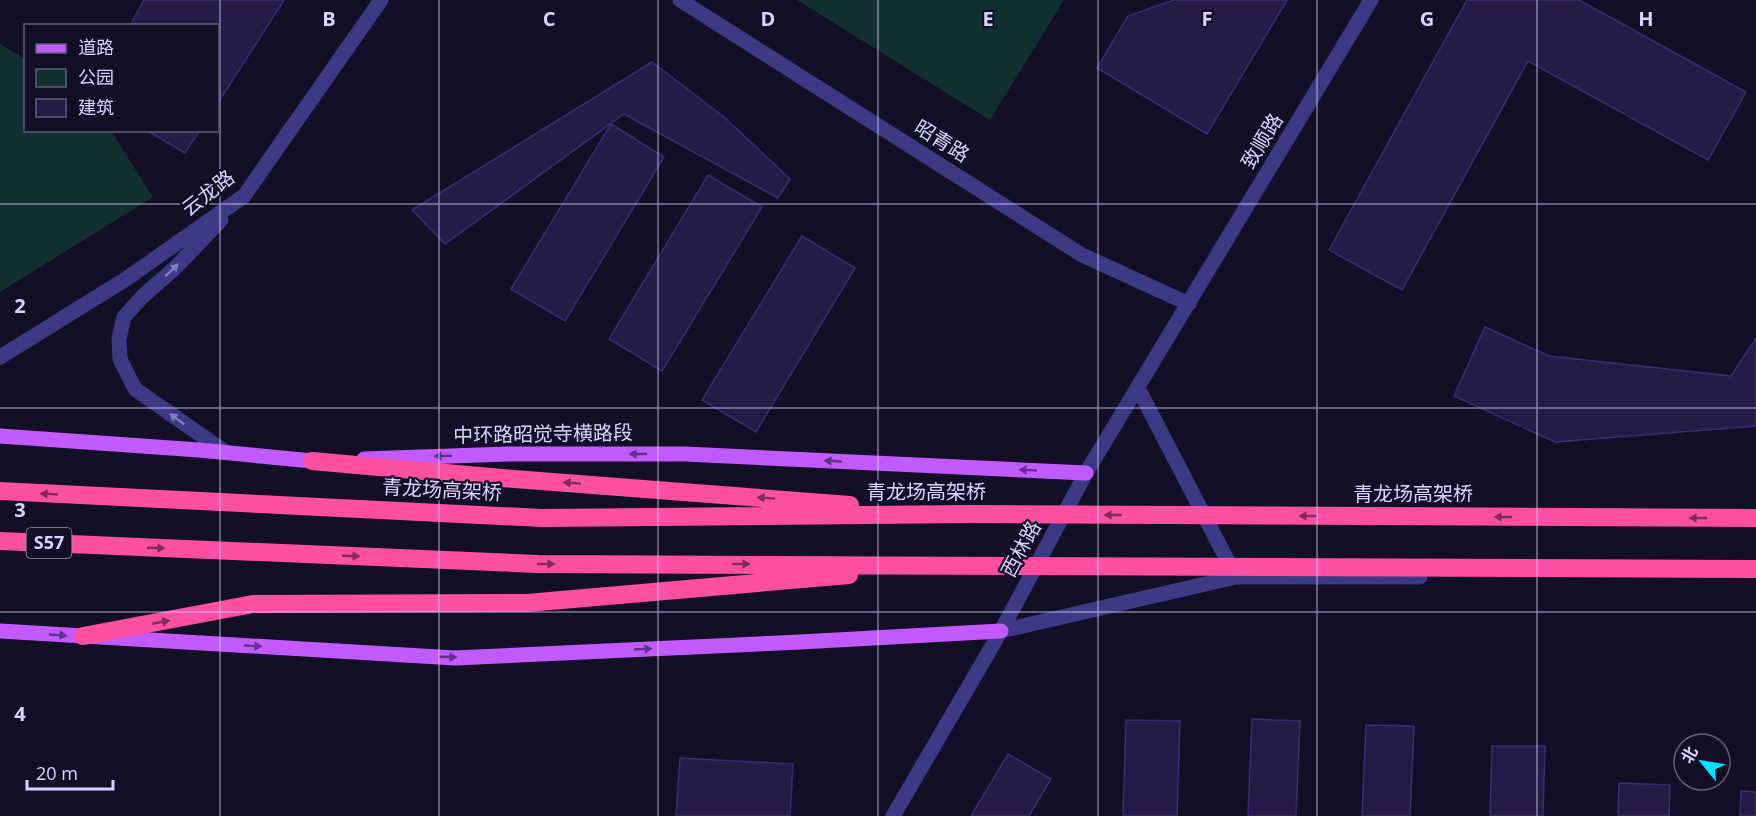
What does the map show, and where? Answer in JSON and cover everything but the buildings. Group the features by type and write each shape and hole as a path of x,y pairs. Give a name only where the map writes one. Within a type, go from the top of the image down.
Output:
{"highway":[{"path":"312,461 971,514"},
{"name":"青龙场高架桥","path":"0,491 542,518 971,514 1756,519"},
{"name":"S57","path":"0,541 538,564 962,565"},
{"path":"82,636 253,604 527,603 962,565 1756,569"}],"main road":[{"name":"中环路昭觉寺横路段","path":"0,436 225,452 312,461 508,453 685,454 1086,473"},
{"path":"0,631 455,658 1001,631"}],"street":[{"name":"云龙路","path":"0,357 126,279 244,196 381,0"},
{"name":"昭青路","path":"680,0 1082,255 1189,304"},
{"name":"致顺路","path":"1189,304 1371,0"},
{"path":"225,452 135,389 120,359 119,339 124,317 244,196"},
{"name":"西林路","path":"893,816 1001,631 1086,473 1189,304"},
{"path":"1138,388 1236,577"},
{"path":"1001,631 1236,577 1756,576"}],"green space":[{"path":"797,0 1064,0 990,120"},
{"path":"0,44 24,58 24,132 112,132 153,197 0,292"}]}
